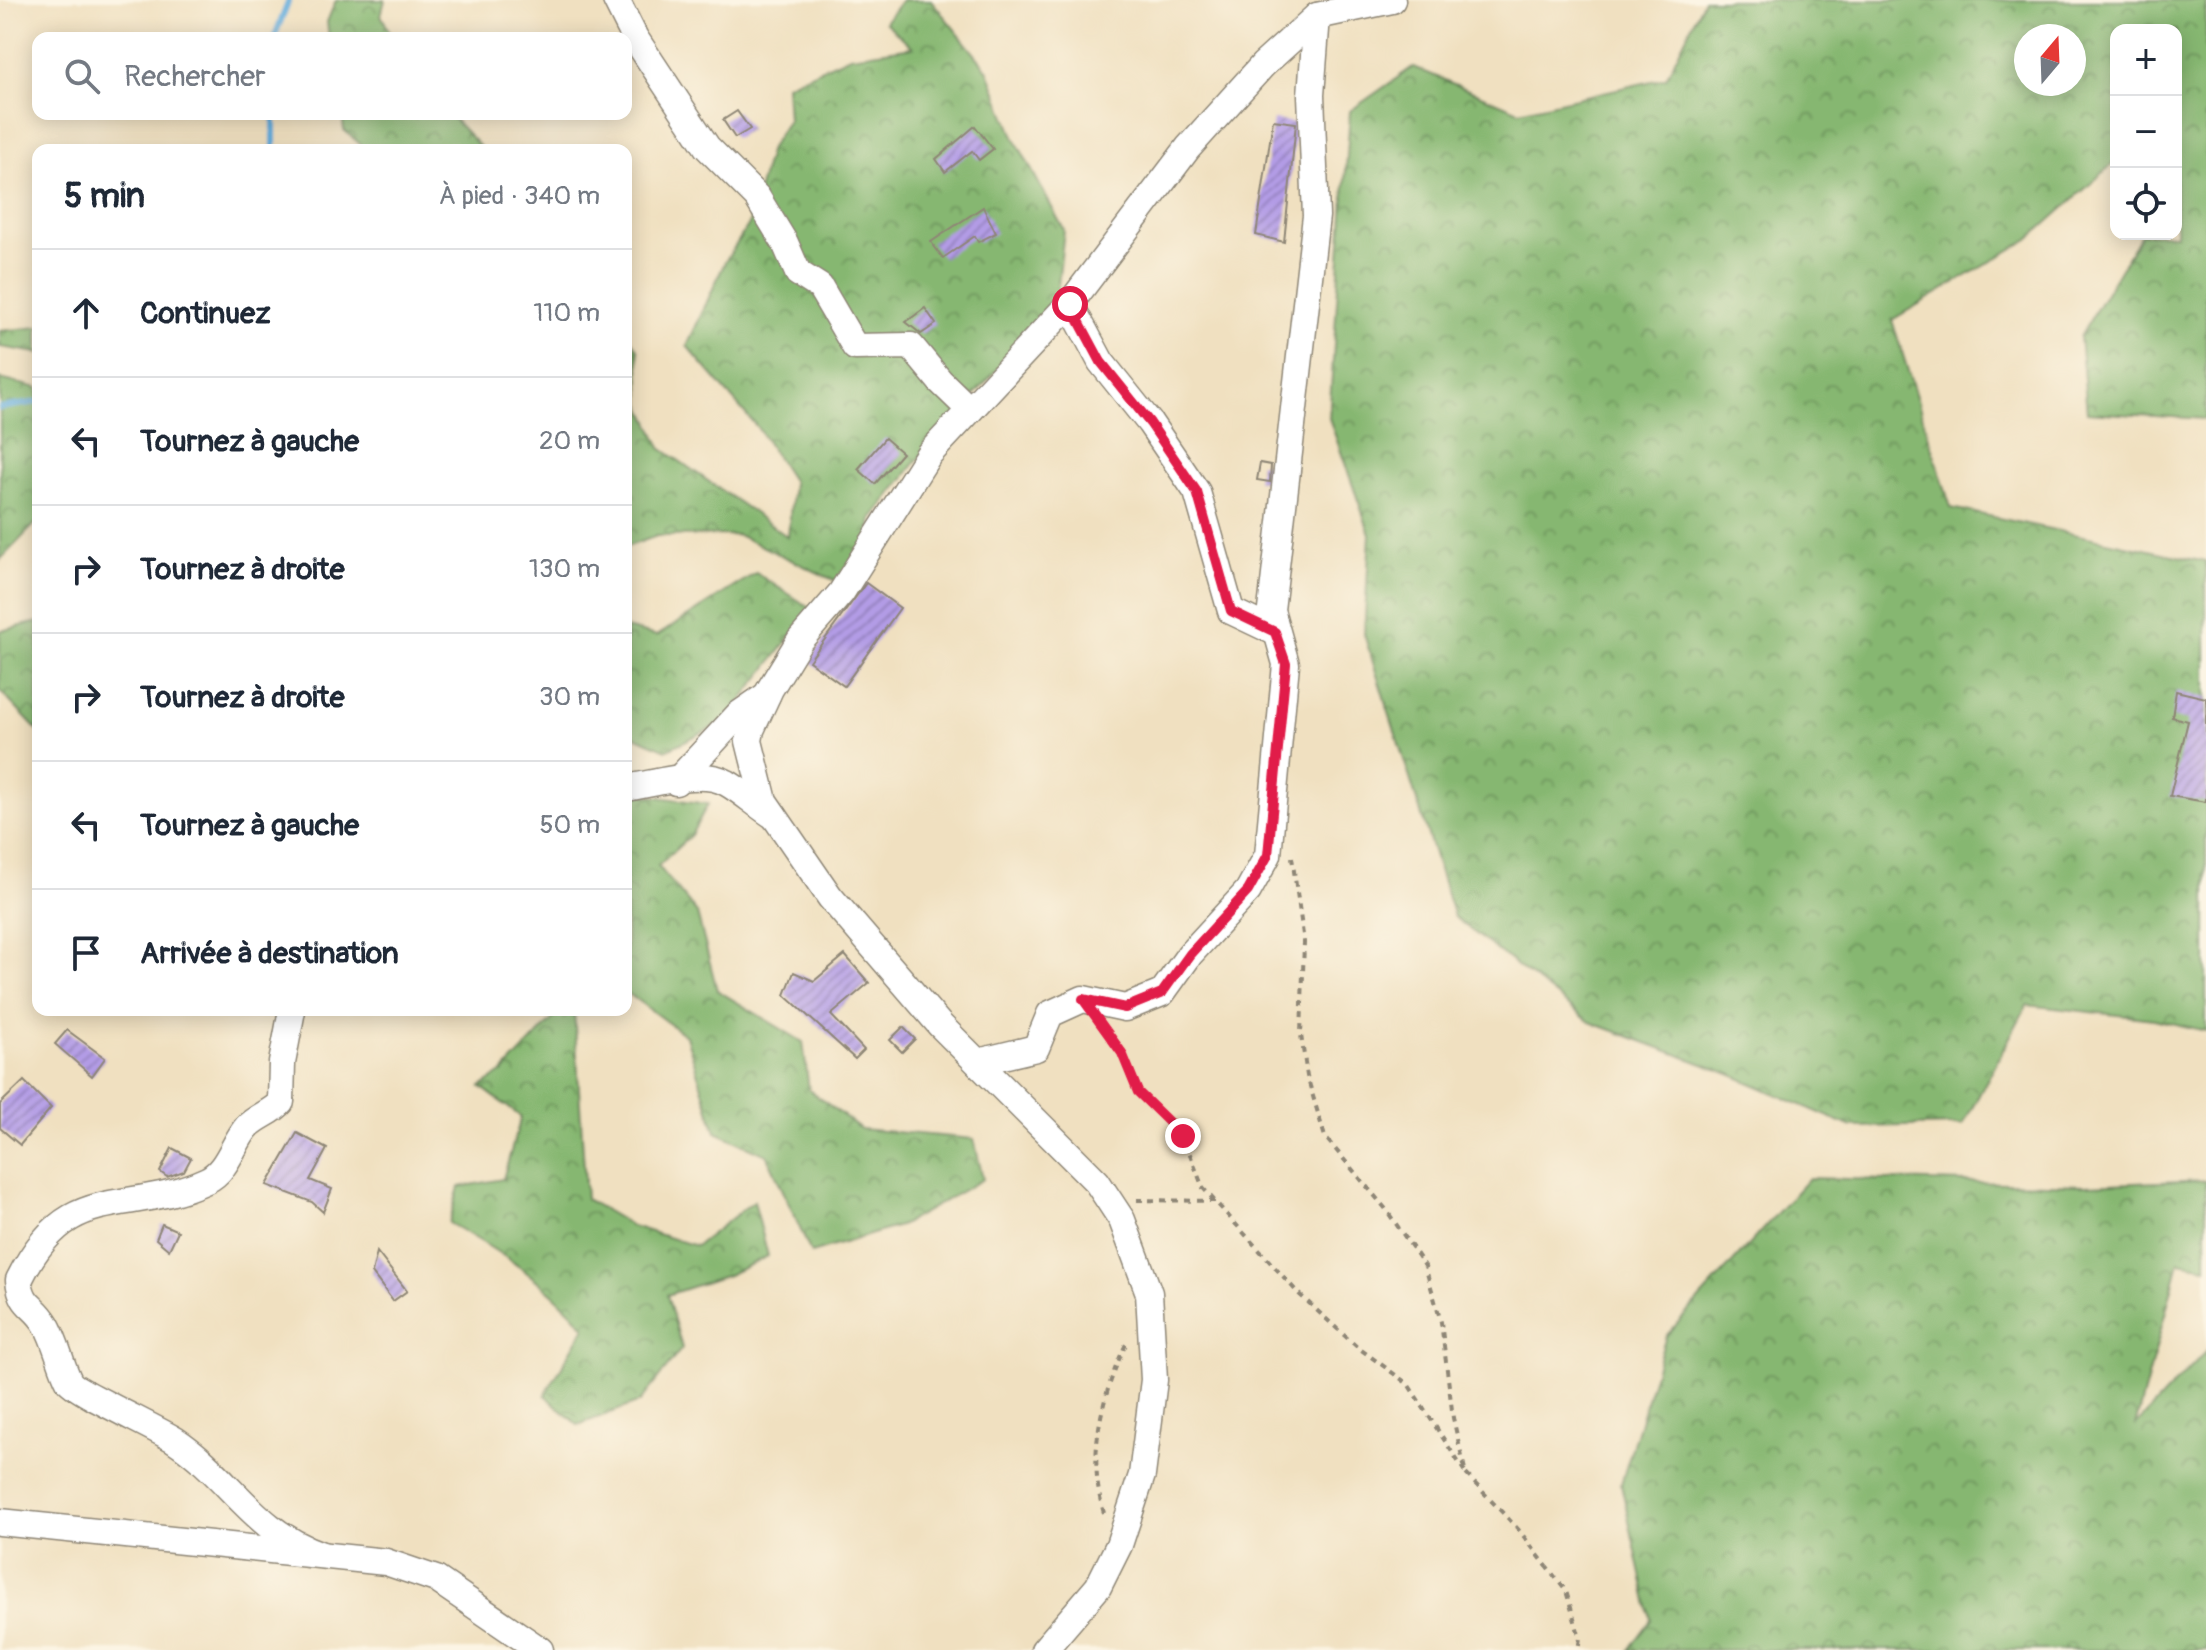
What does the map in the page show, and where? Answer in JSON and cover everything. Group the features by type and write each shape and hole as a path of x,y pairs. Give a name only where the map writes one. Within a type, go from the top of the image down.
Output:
{"street":[{"path":"616,0 635,38 707,147 757,197 785,243 798,273 820,287 855,347 911,346 970,410"},
{"path":"1044,1650 1098,1587 1119,1545 1142,1475 1154,1380 1149,1293 1136,1251 1109,1200 1071,1154 940,1025 830,897 764,801 749,741 767,695 800,640 841,593 929,454 1070,304 1188,148 1263,65 1317,16 1392,0"},
{"path":"978,1062 1036,1048 1050,1014 1083,999 1125,1008 1162,993 1190,954 1248,891 1268,855 1286,664 1271,610 1316,216 1311,95 1317,16"},
{"path":"1070,304 1101,362 1150,423 1197,492 1231,611 1275,632"},
{"path":"676,782 738,715 767,695"},
{"path":"632,787 676,782 696,775 725,782 774,816"},
{"path":"291,1016 282,1063 281,1102 245,1129 228,1160 211,1179 136,1202 98,1204 68,1216 41,1243 19,1280 24,1302 47,1325 66,1365 69,1381 77,1389 134,1415 176,1440 271,1529 299,1547 322,1555"},
{"path":"0,1522 386,1562 436,1579 540,1650"}],"path":[{"path":"1291,856 1304,942 1301,1035 1312,1097 1325,1137 1385,1208 1425,1266 1441,1322 1453,1418 1466,1474"},
{"path":"1083,999 1122,1053 1138,1092 1183,1136 1203,1188 1299,1294 1356,1346 1408,1384 1427,1419 1466,1474 1518,1529 1566,1591 1580,1638 1578,1650"},
{"path":"1109,1200 1215,1201"},
{"path":"1119,1545 1103,1510 1098,1468 1101,1413 1109,1378 1133,1331"}],"green space":[{"path":"336,0 385,0 381,15 390,32 328,32 327,22"},
{"path":"902,0 931,0 987,69 1015,139 1064,230 1056,304 930,444 872,519 861,593 738,535 657,536 632,545 632,342 638,349 641,404 661,448 788,537 793,482 757,427 687,346 725,262 749,224 770,148 788,120 786,85 850,56 913,47 885,22"},
{"path":"1704,0 2206,0 2206,419 2087,412 2080,337 2137,240 2182,240 2182,24 2110,24 2110,166 2029,239 1892,320 1951,508 2206,562 2206,1031 2154,1019 2027,1005 1963,1125 1852,1127 1730,1074 1590,1022 1454,917 1364,634 1370,534 1329,418 1350,111 1413,67 1519,111 1666,78"},
{"path":"343,120 455,120 477,144 360,144 344,130"},
{"path":"32,328 32,352 0,347 0,331"},
{"path":"0,379 32,387 32,527 0,560"},
{"path":"756,573 812,609 725,722 666,750 632,735 632,630 657,636"},
{"path":"32,623 32,725 0,691 0,631"},
{"path":"638,794 708,804 691,835 658,866 697,913 717,990 803,1042 809,1090 861,1129 974,1139 983,1179 902,1225 811,1253 767,1155 716,1132 686,1036 632,996 632,796"},
{"path":"555,1016 574,1016 586,1199 632,1226 696,1246 754,1201 768,1256 728,1275 667,1295 682,1348 640,1402 578,1425 545,1395 585,1327 554,1295 522,1269 449,1223 459,1187 503,1179 521,1117 481,1087 503,1072"},
{"path":"1809,1178 2085,1185 2206,1180 2206,1267 2179,1262 2135,1426 2206,1351 2206,1650 1629,1650 1651,1620 1621,1484 1666,1336"}],"building":[{"path":"737,111 750,129 735,138 723,120"},
{"path":"1273,120 1296,123 1284,242 1256,235"},
{"path":"975,126 993,149 979,160 972,151 945,172 936,159"},
{"path":"983,207 996,233 978,242 975,236 943,258 931,242"},
{"path":"925,308 936,324 921,334 906,322"},
{"path":"885,438 902,453 875,484 858,469"},
{"path":"1260,463 1271,465 1270,482 1257,480"},
{"path":"866,583 900,608 844,686 809,661"},
{"path":"2176,691 2206,698 2206,802 2170,796 2188,721 2172,717"},
{"path":"845,955 869,983 831,1015 864,1050 855,1059 785,995 794,972 814,981"},
{"path":"903,1027 915,1039 902,1052 890,1040"},
{"path":"67,1030 105,1058 92,1076 55,1044"},
{"path":"24,1081 51,1108 20,1145 0,1128 0,1104"},
{"path":"297,1133 327,1149 310,1180 332,1189 323,1212 312,1202 267,1185"},
{"path":"172,1148 191,1158 184,1171 167,1177 160,1172"},
{"path":"162,1224 178,1231 169,1250 156,1239"},
{"path":"377,1252 407,1291 393,1301 372,1273"}],"waterway":[{"path":"276,32 289,0"},
{"path":"274,120 274,144"},
{"path":"0,408 32,403"}],"route":[{"path":"1070,304 1101,362 1150,423 1197,492 1231,611 1275,632 1286,664 1268,855 1248,891 1190,954 1162,993 1125,1008 1083,999 1122,1053 1138,1092 1183,1136"}]}
